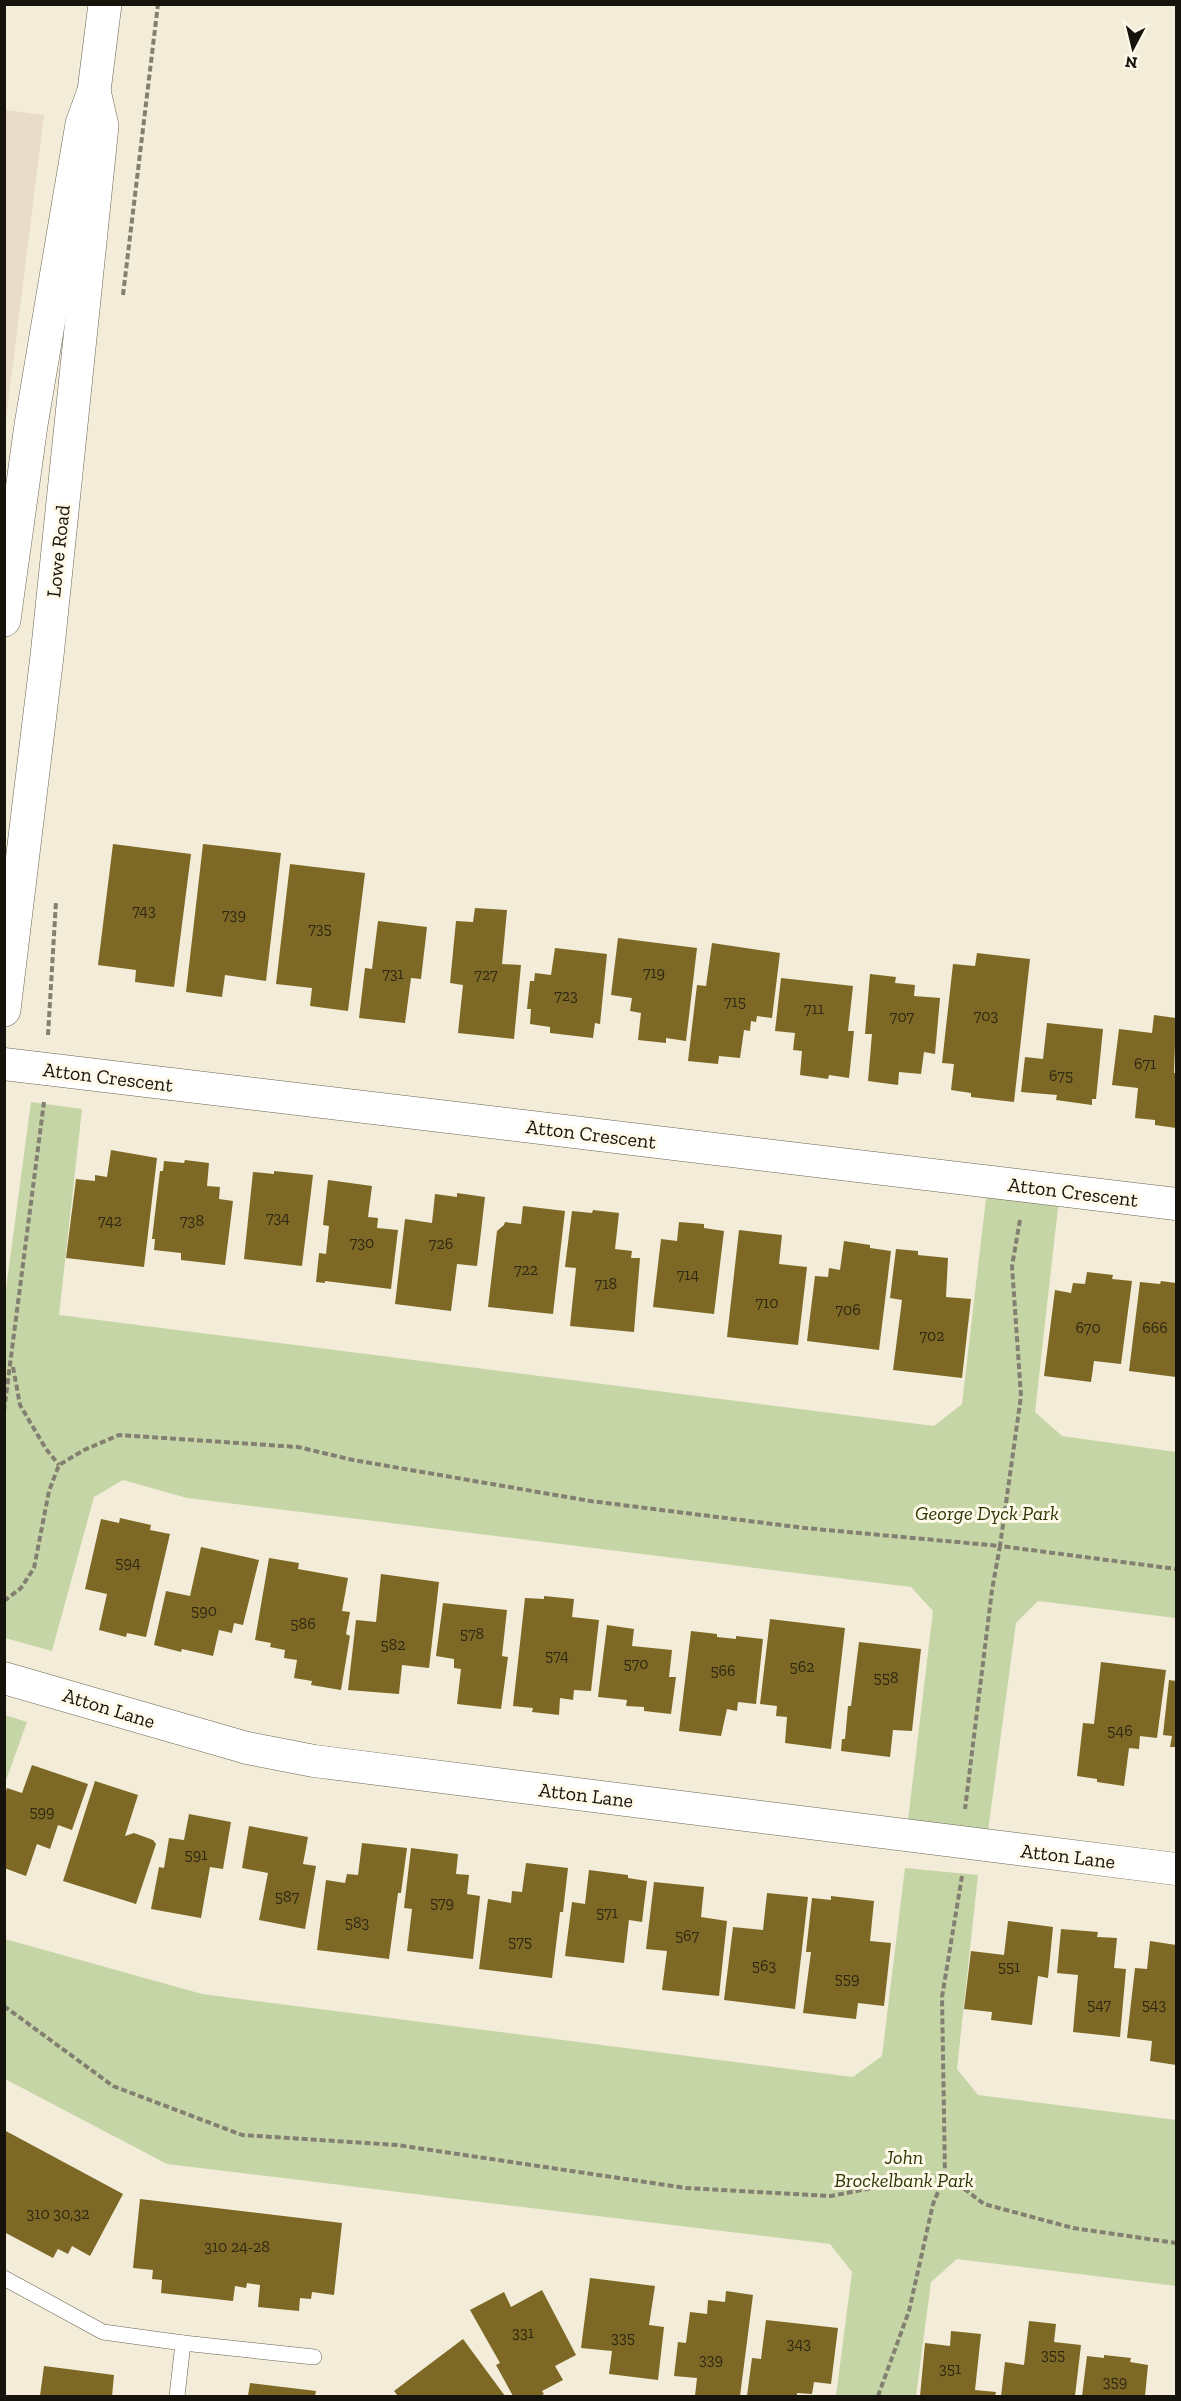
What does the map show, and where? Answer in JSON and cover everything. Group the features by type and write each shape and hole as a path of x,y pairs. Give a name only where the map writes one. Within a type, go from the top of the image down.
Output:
{"street":[{"name":"Lowe Road","path":"4,620 31,425 82,124 94,92 105,4"},
{"name":"Lowe Road","path":"4,1010 47,656 102,126 94,92"},
{"name":"Atton Crescent","path":"4,1064 1176,1204"},
{"name":"Atton Lane","path":"4,1678 247,1748 314,1761 1176,1869"}],"lane":[{"path":"4,2278 103,2332 314,2357"},
{"path":"177,2397 183,2343"}],"path":[{"path":"4,1411 12,1363 47,1070"},
{"path":"878,2397 909,2312 933,2204 945,2175 942,1997 963,1870 961,1843 992,1590 1021,1396 1012,1266 1020,1216"},
{"path":"12,1363 20,1405 46,1449 59,1465"},
{"path":"4,1601 21,1588 34,1568 49,1491 59,1465 84,1450 119,1435 298,1447 353,1460 590,1501 805,1528 1000,1546 1176,1569"},
{"path":"4,2006 113,2086 242,2135 397,2145 686,2188 831,2196 945,2175 984,2204 1073,2228 1176,2243"}],"shaded area":[{"path":"4,110 44,115 5,428"}],"green space":[{"name":"George Dyck Park","path":"31,1102 82,1109 59,1315 934,1426 962,1404 988,1181 1060,1190 1035,1412 1062,1436 1176,1452 1176,1618 1038,1601 1016,1623 986,1846 906,1837 933,1611 911,1587 187,1498 123,1480 94,1497 52,1651 5,1638 4,1304"},
{"path":"4,1715 27,1722 5,1783"},
{"name":"John Brockelbank Park","path":"905,1868 978,1875 957,2069 978,2095 1176,2120 1176,2286 957,2259 931,2282 916,2396 836,2396 852,2272 830,2244 167,2164 5,2079 5,1939 202,1994 853,2077 882,2056"}],"building":[{"path":"113,844 191,854 174,987 135,982 136,970 98,965"},
{"path":"203,844 281,853 266,981 225,975 222,997 186,992"},
{"path":"290,864 365,873 348,1011 310,1006 312,988 276,984"},
{"path":"475,908 507,910 502,964 521,965 514,1039 458,1033 463,985 450,983 456,921 473,922"},
{"path":"378,921 427,927 421,979 411,978 405,1023 359,1018 365,968 372,969"},
{"path":"618,938 697,948 686,1041 666,1038 666,1043 638,1040 641,1013 630,1011 632,998 611,995"},
{"path":"712,943 780,953 772,1018 757,1016 756,1022 751,1021 750,1031 744,1030 740,1058 719,1056 718,1064 688,1061 697,985 706,986"},
{"path":"555,948 607,954 600,1024 595,1023 593,1038 550,1033 550,1027 530,1024 531,1009 527,1009 530,981 534,981 535,973 551,975"},
{"path":"977,953 1030,959 1014,1102 971,1097 971,1093 951,1090 954,1064 942,1063 953,964 975,966"},
{"path":"870,974 896,977 895,983 915,985 914,996 940,998 935,1054 924,1052 921,1074 899,1072 898,1085 868,1081 872,1034 865,1034"},
{"path":"781,978 853,986 848,1031 854,1031 849,1078 829,1075 828,1079 800,1075 802,1051 793,1050 795,1033 775,1031"},
{"path":"1154,1015 1176,1018 1174,1073 1176,1073 1176,1128 1155,1125 1155,1120 1135,1118 1138,1088 1112,1085 1119,1029 1152,1033"},
{"path":"1047,1023 1103,1029 1096,1099 1092,1099 1092,1105 1056,1100 1057,1095 1021,1092 1025,1057 1043,1059"},
{"path":"111,1150 157,1158 144,1267 66,1258 76,1179 95,1181 95,1175 107,1177"},
{"path":"185,1160 209,1163 207,1186 220,1187 219,1199 233,1201 225,1265 181,1260 181,1253 154,1250 155,1239 152,1239 160,1171 163,1171 164,1161 184,1163"},
{"path":"274,1171 313,1175 302,1266 244,1259 253,1172 274,1174"},
{"path":"328,1180 372,1186 368,1217 378,1218 377,1228 398,1230 391,1289 325,1281 325,1283 316,1282 319,1253 326,1254 329,1226 323,1225"},
{"path":"457,1193 485,1197 477,1266 457,1264 451,1311 395,1304 405,1219 432,1223 435,1194 457,1197"},
{"path":"523,1206 565,1211 553,1314 488,1307 497,1231 505,1222 521,1224"},
{"path":"593,1210 619,1213 615,1249 632,1251 631,1258 640,1258 634,1332 570,1326 576,1268 565,1267 572,1211 592,1213"},
{"path":"679,1222 704,1224 704,1228 724,1231 714,1314 653,1307 661,1239 677,1241"},
{"path":"739,1230 782,1235 779,1264 807,1267 798,1345 727,1337"},
{"path":"844,1241 891,1251 879,1350 807,1341 815,1276 828,1277 829,1268 840,1270"},
{"path":"896,1249 918,1251 918,1255 948,1258 946,1297 971,1299 962,1378 893,1370 902,1300 890,1298"},
{"path":"1087,1272 1113,1275 1112,1279 1132,1281 1121,1364 1094,1361 1091,1382 1044,1376 1055,1290 1071,1293 1073,1283 1085,1284"},
{"path":"1161,1281 1176,1283 1176,1377 1129,1371 1140,1282 1160,1284"},
{"path":"120,1518 151,1525 150,1530 170,1534 146,1637 127,1633 126,1637 99,1630 107,1594 85,1589 101,1519 119,1523"},
{"path":"201,1547 259,1560 243,1625 234,1623 232,1633 219,1630 213,1656 182,1649 181,1652 154,1645 166,1591 190,1596"},
{"path":"269,1558 299,1563 298,1569 348,1578 342,1611 350,1612 346,1634 350,1636 341,1690 311,1685 312,1681 294,1678 297,1660 284,1658 285,1650 270,1647 271,1643 255,1640"},
{"path":"381,1574 439,1582 429,1668 402,1665 399,1694 348,1690 356,1620 376,1622"},
{"path":"544,1596 574,1599 572,1617 599,1620 591,1691 574,1690 573,1700 560,1698 559,1715 532,1712 533,1708 513,1706 525,1598 544,1599"},
{"path":"443,1603 507,1610 502,1656 508,1657 501,1709 457,1704 461,1669 454,1668 454,1659 436,1656"},
{"path":"770,1619 845,1628 831,1749 785,1743 787,1717 776,1716 777,1706 760,1704"},
{"path":"607,1625 634,1629 632,1646 672,1650 669,1677 676,1677 671,1714 644,1711 644,1707 626,1706 627,1700 598,1697"},
{"path":"691,1631 717,1634 717,1637 736,1639 736,1636 763,1639 756,1704 738,1702 737,1711 727,1709 721,1736 679,1731"},
{"path":"859,1642 921,1649 912,1731 893,1730 890,1757 841,1751 842,1739 845,1739 848,1706 851,1706"},
{"path":"1101,1662 1166,1670 1157,1738 1140,1736 1139,1749 1129,1748 1124,1786 1077,1776 1083,1723 1094,1724"},
{"path":"1169,1680 1176,1681 1176,1747 1170,1747 1172,1736 1163,1735"},
{"path":"32,1765 88,1784 72,1830 58,1825 50,1849 37,1844 26,1876 4,1868 4,1796 7,1788 22,1793"},
{"path":"95,1781 138,1795 125,1836 134,1833 153,1840 156,1844 136,1904 63,1881"},
{"path":"189,1814 231,1822 223,1869 210,1867 201,1918 151,1909 159,1867 164,1868 169,1838 184,1840"},
{"path":"249,1826 308,1837 303,1864 316,1866 305,1929 259,1920 268,1873 242,1868"},
{"path":"362,1843 407,1848 389,1959 317,1950 326,1880 345,1883 347,1874 358,1875"},
{"path":"411,1848 458,1854 456,1874 469,1875 467,1894 480,1896 473,1959 407,1951 412,1909 404,1908"},
{"path":"526,1863 568,1868 552,1978 479,1969 488,1899 511,1903 512,1891 522,1892"},
{"path":"589,1870 628,1875 628,1878 647,1881 642,1922 629,1920 624,1963 565,1956 572,1902 585,1904"},
{"path":"654,1882 704,1887 701,1917 727,1921 719,1996 662,1990 667,1951 646,1949"},
{"path":"767,1893 808,1897 795,2009 724,2000 733,1927 763,1930"},
{"path":"831,1896 874,1901 870,1941 891,1943 884,2006 858,2003 856,2019 803,2013 811,1952 806,1952 812,1898 831,1900"},
{"path":"1008,1921 1053,1927 1048,1978 1038,1976 1032,2025 991,2020 992,2012 964,2009 971,1951 1004,1955"},
{"path":"1061,1929 1098,1932 1097,1937 1117,1938 1114,1968 1126,1969 1120,2037 1073,2032 1078,1975 1057,1973"},
{"path":"1150,1941 1176,1945 1176,2065 1150,2061 1152,2041 1127,2038 1135,1968 1147,1969"},
{"path":"4,2130 123,2194 90,2256 72,2246 68,2254 58,2249 53,2258 4,2232"},
{"path":"140,2199 342,2223 334,2295 312,2292 311,2299 300,2298 299,2311 258,2307 260,2285 247,2283 246,2288 235,2286 233,2301 161,2293 162,2280 152,2279 153,2270 133,2268"},
{"path":"590,2278 655,2286 649,2325 664,2327 658,2380 609,2374 612,2351 581,2348"},
{"path":"542,2290 576,2355 555,2366 563,2380 542,2391 544,2394 513,2396 496,2365 500,2363 470,2310 504,2292 511,2307"},
{"path":"726,2291 753,2295 740,2396 695,2396 697,2378 674,2376 678,2342 686,2343 690,2312 707,2314 708,2300 725,2302"},
{"path":"766,2320 838,2328 831,2384 814,2382 812,2394 747,2396 752,2358 761,2359"},
{"path":"1029,2321 1056,2324 1054,2342 1081,2345 1075,2396 1001,2396 1005,2362 1024,2365"},
{"path":"951,2331 981,2334 975,2390 996,2392 995,2396 920,2396 925,2343 950,2346"},
{"path":"463,2339 505,2396 398,2396 394,2391"},
{"path":"1104,2355 1131,2358 1130,2362 1148,2365 1145,2396 1082,2396 1087,2356 1104,2358"},
{"path":"44,2366 114,2375 112,2396 40,2396"},
{"path":"250,2383 316,2391 315,2396 248,2396"}]}
